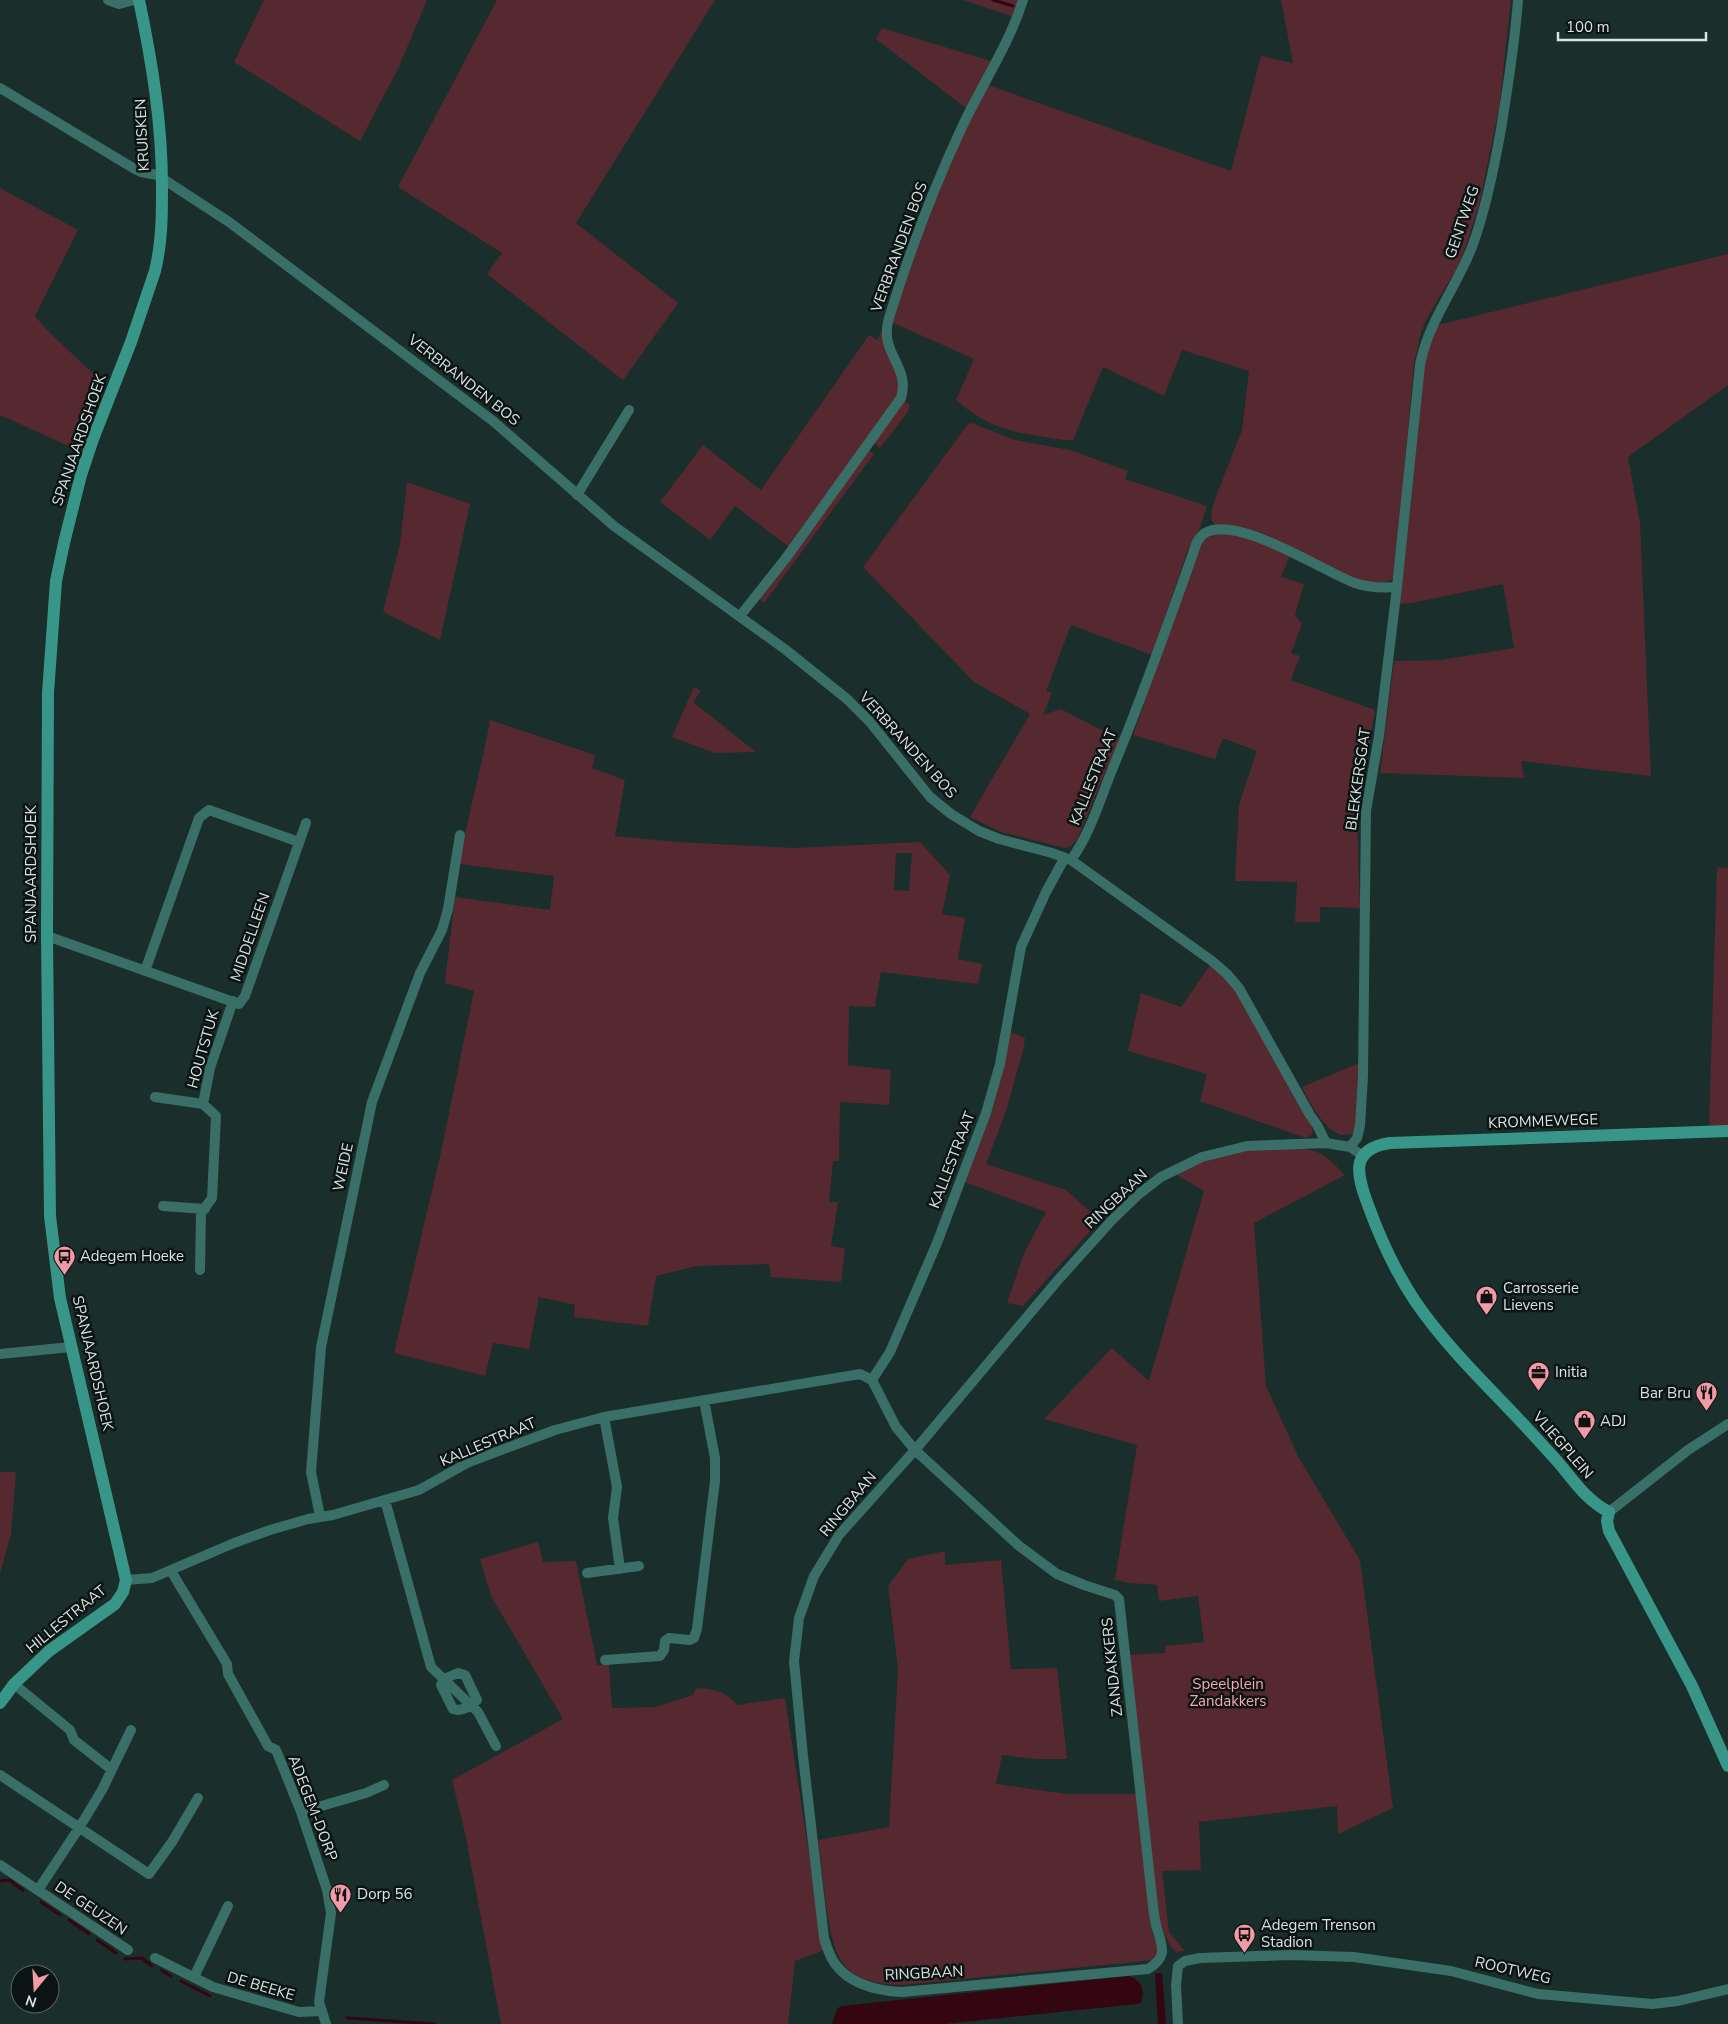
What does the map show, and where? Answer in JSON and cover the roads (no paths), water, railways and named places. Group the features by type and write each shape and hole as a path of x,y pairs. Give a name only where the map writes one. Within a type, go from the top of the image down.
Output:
{"street":[{"path":"108,0 119,4 134,0"},
{"name":"KRUISKEN","path":"0,88 133,168 162,178 162,146 156,90 139,0"},
{"name":"VERBRANDEN BOS","path":"740,616 786,558 901,398 904,389 904,379 886,338 888,320 921,221 963,124 1001,55 1023,0"},
{"name":"GENTWEG","path":"1413,445 1420,366 1427,335 1469,254 1492,182 1513,57 1518,0"},
{"name":"VERBRANDEN BOS","path":"162,178 229,222 456,392 493,421 614,526 786,650 847,699 870,722 930,797 951,814 979,832 1068,859"},
{"name":"SPANJAARDSHOEK","path":"126,1580 60,1298 50,1216 46,936 48,693 56,581 81,475 156,271 162,238 162,178"},
{"path":"577,495 629,410"},
{"name":"BLEKKERSGAT","path":"1350,1147 1356,1138 1360,1126 1363,1076 1366,818 1380,736 1413,445"},
{"name":"KALLESTRAAT","path":"126,1580 152,1578 252,1537 320,1516 333,1515 419,1490 469,1462 555,1430 604,1417 860,1374 872,1380 890,1352 937,1243 986,1113 1000,1064 1021,947 1046,892 1088,830 1147,682 1197,542 1204,534 1214,530 1231,530 1250,534 1357,584 1378,588 1397,587"},
{"path":"145,971 200,818 209,810 299,842"},
{"name":"MIDDELLEEN","path":"46,936 239,1004 245,996 306,823"},
{"name":"WEIDE","path":"320,1516 311,1472 321,1347 372,1102 420,973 442,930 448,909 460,835"},
{"path":"1068,859 1188,943 1227,974 1239,988 1255,1014 1326,1143"},
{"name":"HOUTSTUK","path":"203,1104 210,1068 233,1002"},
{"name":"HOUTSTUK","path":"155,1097 203,1104 216,1116 212,1198 201,1213 200,1270"},
{"name":"KROMMEWEGE","path":"1363,1156 1377,1145 1390,1143 1728,1131"},
{"name":"RINGBAAN","path":"1162,1956 1156,1965 1148,1969 902,1992 865,1986 850,1977 831,1958 824,1938 794,1661 799,1618 814,1576 838,1535 915,1450 1058,1280 1138,1194 1170,1172 1202,1157 1247,1146 1326,1143 1350,1147 1363,1156"},
{"name":"VLIEGPLEIN","path":"1363,1156 1358,1176 1364,1195 1389,1255 1414,1301 1458,1354 1552,1455 1588,1498 1609,1512"},
{"path":"163,1206 204,1209"},
{"path":"0,1354 71,1347"},
{"path":"872,1380 896,1427 915,1450"},
{"path":"605,1660 660,1656 664,1650 665,1641 669,1638 689,1640 694,1638 698,1629 715,1481 715,1458 704,1400"},
{"path":"604,1417 617,1487 612,1518 620,1569"},
{"path":"1728,1424 1688,1450 1609,1512 1607,1520 1608,1531 1692,1686 1728,1766"},
{"name":"ZANDAKKERS","path":"915,1450 1018,1545 1035,1558 1057,1574 1115,1595 1119,1599 1152,1898 1156,1923 1163,1944 1162,1956"},
{"path":"385,1500 431,1667 478,1712 496,1746"},
{"path":"587,1573 639,1566"},
{"name":"ADEGEM-DORP","path":"171,1571 228,1664 228,1674 268,1746 276,1750 301,1812 320,1867 331,1913 319,2002 326,2024"},
{"name":"HILLESTRAAT","path":"0,1703 14,1684 49,1650 115,1604 123,1592 126,1580"},
{"path":"458,1674 465,1675 477,1700 472,1706 459,1711 453,1709 441,1685 444,1679 458,1674"},
{"path":"14,1684 70,1730 74,1740 111,1769"},
{"name":"DE GEUZEN","path":"38,1890 102,1790 131,1730"},
{"path":"0,1775 149,1874 172,1842 198,1798"},
{"path":"301,1812 366,1793 384,1785"},
{"name":"DE GEUZEN","path":"0,1865 128,1950"},
{"path":"194,1977 228,1906"},
{"name":"ROOTWEG","path":"1178,2024 1176,1985 1178,1966 1185,1961 1200,1958 1291,1955 1346,1956 1400,1962 1459,1973 1538,1994 1652,2004 1678,2001 1728,1990"},
{"name":"DE BEEKE","path":"155,1958 213,1987 298,2012 322,2011"}],"waterway":[{"path":"993,0 1013,6"},
{"path":"0,1881 9,1880 23,1890"},
{"path":"41,1902 60,1915"},
{"path":"69,1920 89,1934"},
{"path":"97,1940 116,1953"},
{"path":"125,1959 142,1958 152,1966"},
{"path":"161,1970 171,1976"},
{"path":"181,1981 210,1996"},
{"path":"347,2018 435,2024"}],"place":[{"name":"Adegem Hoeke","path":"64,1275"},
{"name":"Carrosserie Lievens","path":"1487,1316"},
{"name":"Initia","path":"1539,1391"},
{"name":"Bar Bru","path":"1707,1412"},
{"name":"ADJ","path":"1584,1440"},
{"name":"Dorp 56","path":"341,1913"},
{"name":"Adegem Trenson Stadion","path":"1245,1953"}],"park label":[{"name":"Speelplein Zandakkers","path":"1228,1692"}]}
